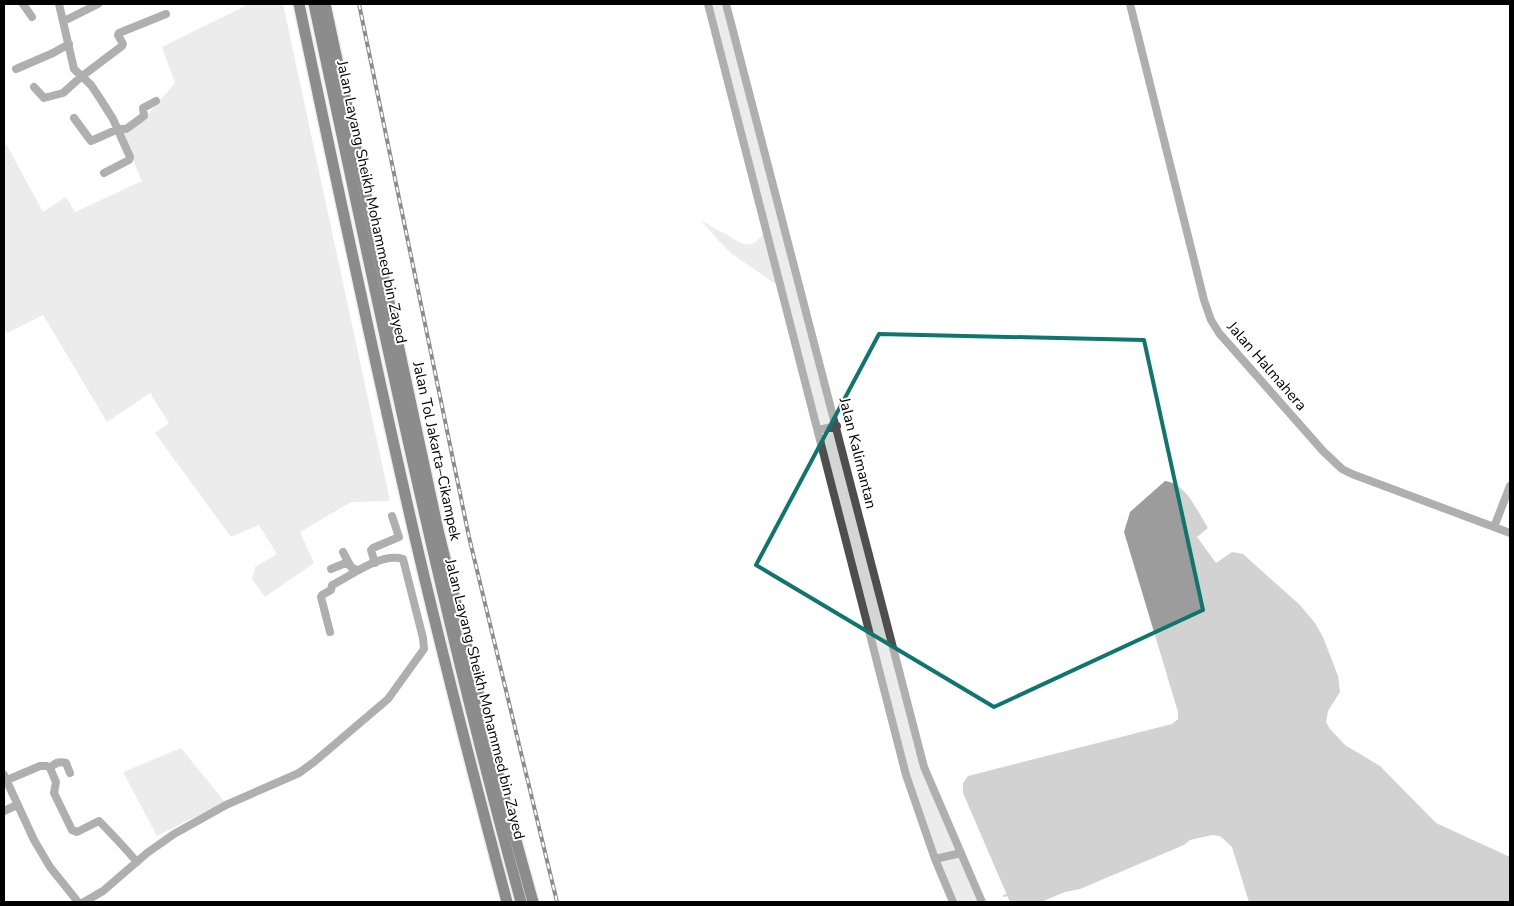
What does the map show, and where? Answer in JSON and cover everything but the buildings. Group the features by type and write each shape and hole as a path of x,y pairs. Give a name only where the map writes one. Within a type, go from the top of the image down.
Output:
{"highway":[{"path":"299,4 366,322 413,530 507,902"},
{"name":"Jalan Layang Sheikh Mohammed bin Zayed","path":"307,4 385,365 450,650 515,902"},
{"name":"Jalan Layang Sheikh Mohammed bin Zayed","path":"314,4 415,473 490,787 521,902"},
{"name":"Jalan Tol Jakarta–Cikampek","path":"325,4 438,530 502,790 533,902"}],"street":[{"path":"24,4 32,17"},
{"path":"58,4 64,21 74,69 91,85 101,100 118,129 130,158 104,172"},
{"path":"64,21 98,4"},
{"path":"708,4 906,775 953,902"},
{"name":"Jalan Kalimantan","path":"726,4 924,767 982,902"},
{"name":"Jalan Halmahera","path":"1130,4 1204,300 1211,320 1219,333 1317,444 1342,469 1510,533"},
{"path":"34,87 44,98 63,93 122,46 119,33 166,14"},
{"path":"16,69 69,44"},
{"path":"74,118 91,141 118,129 126,129 144,116 143,108 156,102"},
{"path":"818,430 837,426"},
{"path":"1494,527 1510,486"},
{"path":"375,563 371,550 399,537 392,516"},
{"path":"343,552 351,567 357,570"},
{"path":"84,902 103,891 174,834 226,805 303,770 392,695 423,652 424,643 403,558 389,558 357,570 348,578 332,585 331,590 321,596 330,632"},
{"path":"331,569 348,562"},
{"path":"50,768 60,762 66,764 70,773"},
{"path":"78,902 50,867 5,778 40,766 47,766 50,768 56,782 54,793 72,830 77,832 99,821 107,831 115,836 137,862"},
{"path":"4,811 17,805"},
{"path":"936,859 961,853"}],"highlighted area":[{"path":"879,334 1144,340 1203,610 994,707 756,565"}],"shaded area":[{"path":"245,4 283,4 390,501 351,502 300,532 314,563 265,597 252,579 255,567 277,554 259,525 231,537 155,433 169,423 150,393 107,422 43,315 7,333 4,327 4,140 43,212 66,197 75,212 142,181 122,133 149,113 175,83 162,47 245,6"},
{"path":"708,4 726,4 924,767 982,902 953,902 906,775 780,287 732,254 701,220 747,245 756,242 766,231"},
{"path":"1165,481 1179,487 1191,499 1208,528 1197,537 1216,563 1232,552 1243,554 1300,605 1315,623 1323,637 1338,676 1340,692 1328,711 1326,722 1330,729 1345,745 1380,766 1436,823 1510,857 1510,902 1249,902 1232,847 1220,836 1212,835 1190,840 1184,845 1080,889 1065,892 1041,902 1010,902 963,793 963,783 968,776 1172,724 1178,719 1178,712 1124,532 1130,512"},
{"path":"181,748 225,802 157,836 123,772"}],"railway":[{"path":"359,4 469,537 557,902"}]}
